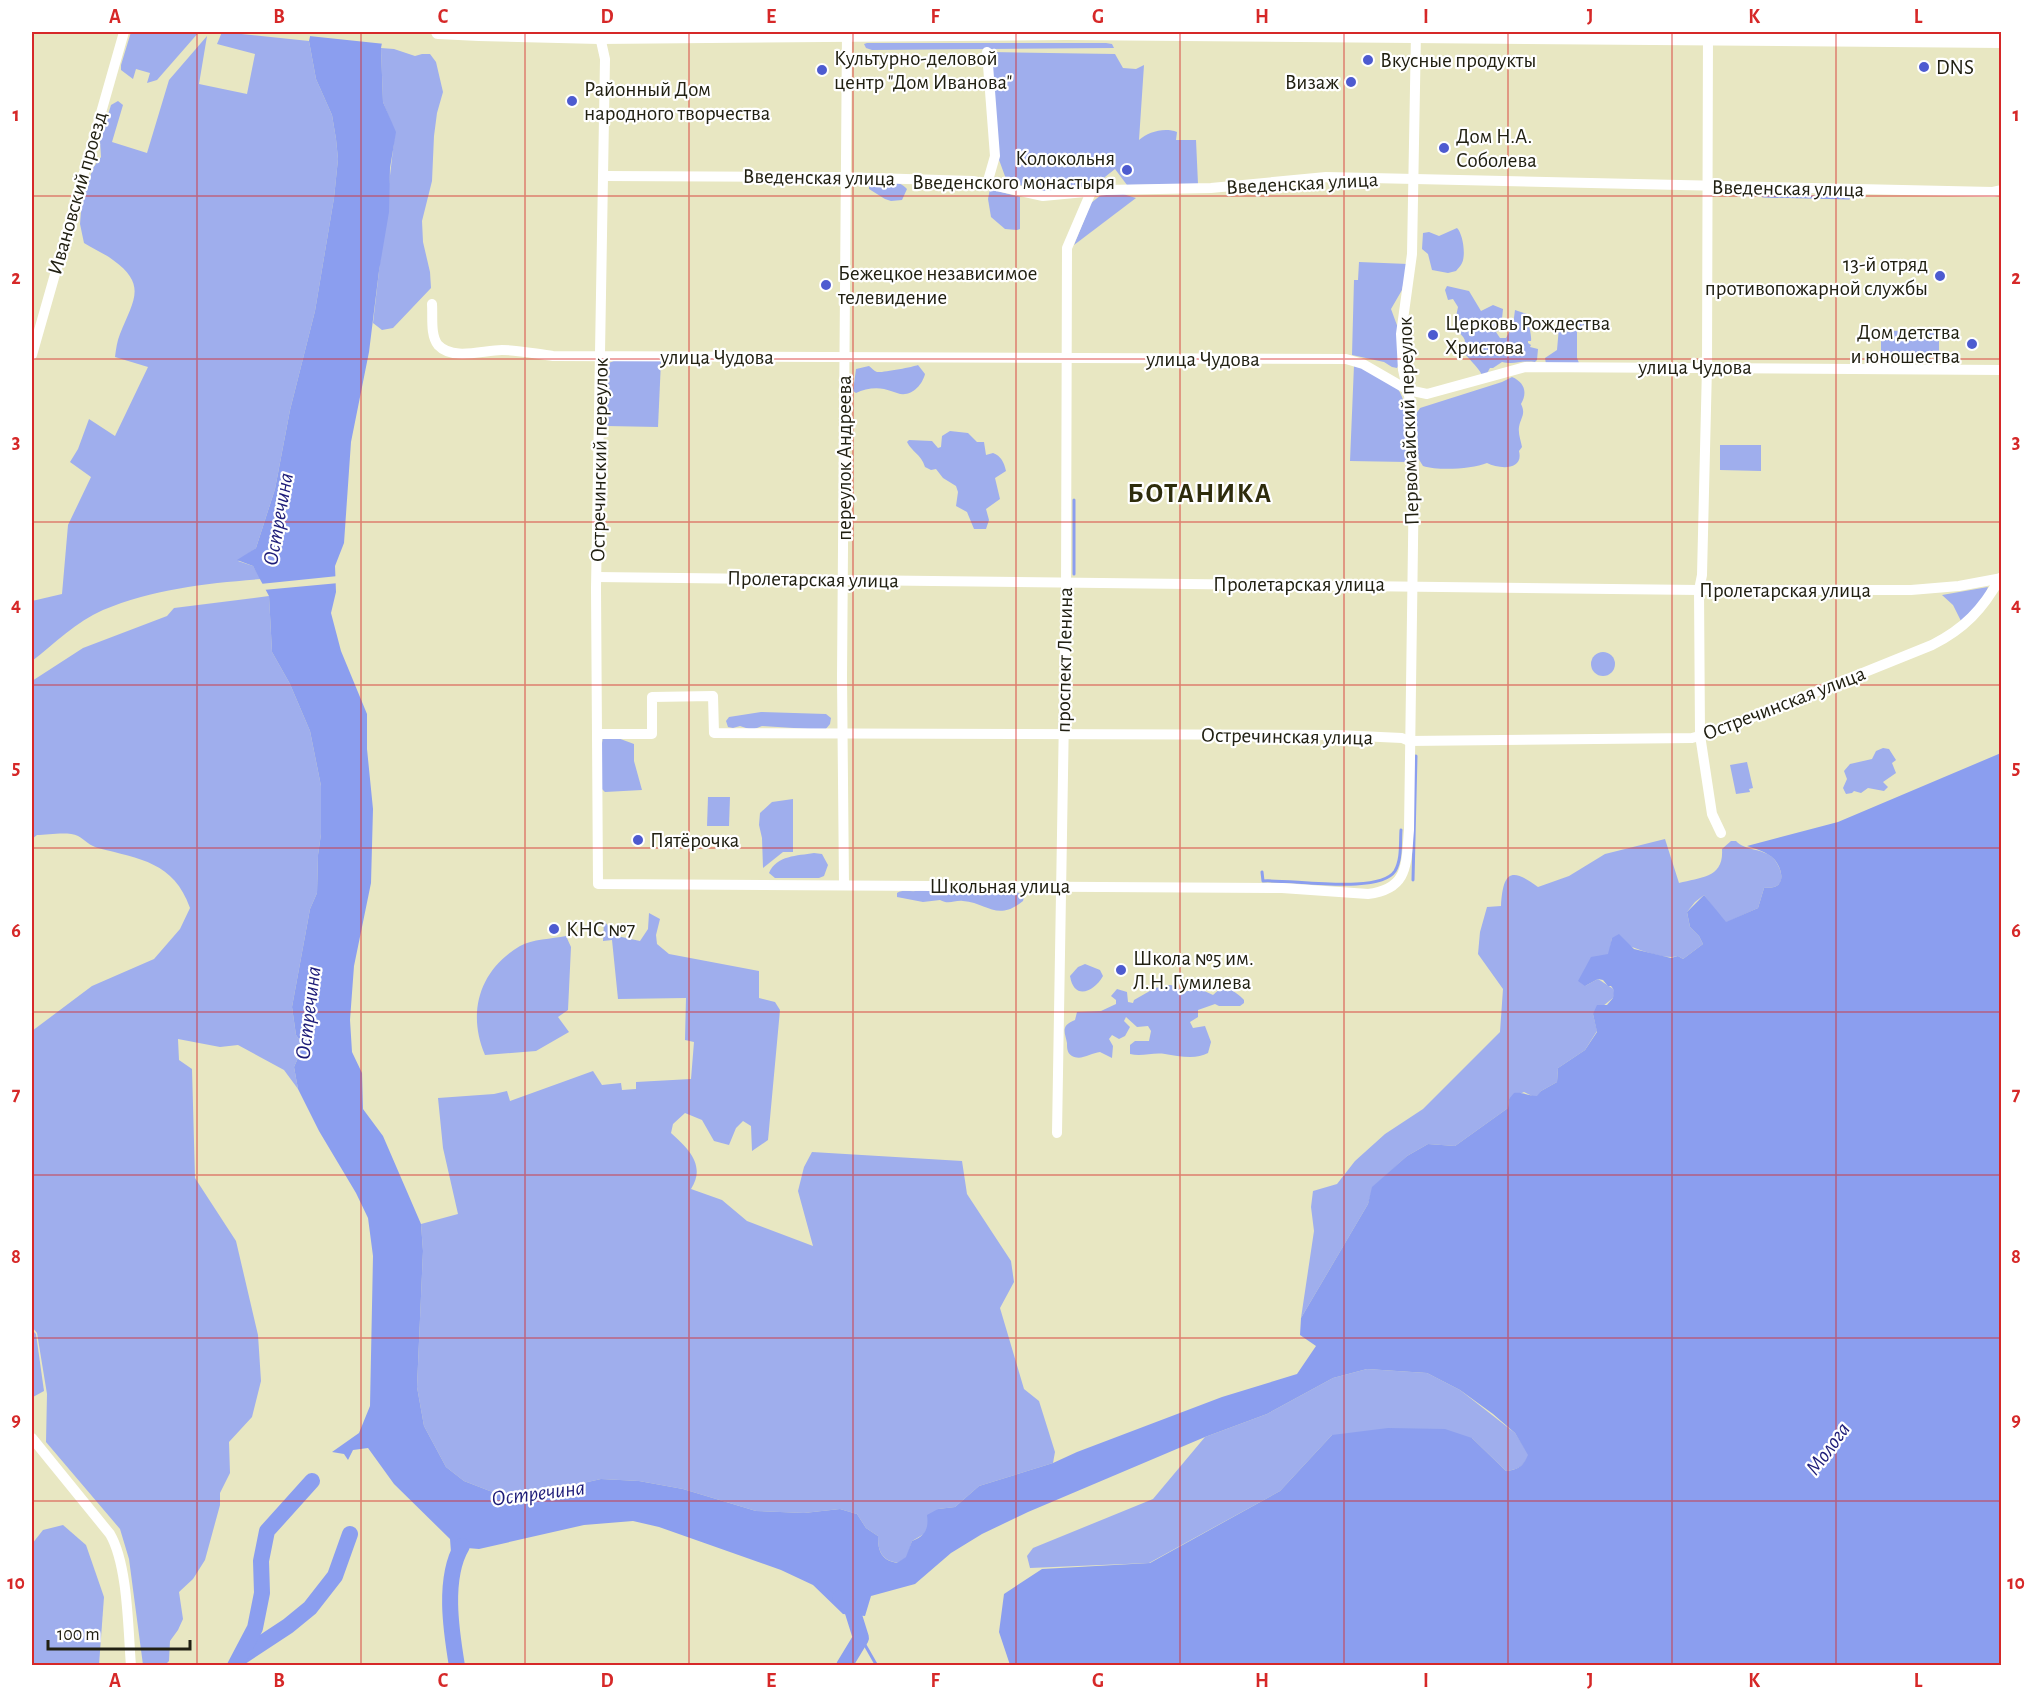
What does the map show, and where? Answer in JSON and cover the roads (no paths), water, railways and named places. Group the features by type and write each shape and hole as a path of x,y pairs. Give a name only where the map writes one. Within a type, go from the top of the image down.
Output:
{"main road":[{"path":"438,32 479,34 1066,32 1416,34 2001,41"}],"street":[{"name":"Ивановский проезд","path":"32,355 124,32"},
{"name":"переулок Андреева","path":"844,885 842,734 847,33"},
{"name":"Остречинский переулок","path":"598,884 597,577 605,176 605,59 599,34"},
{"name":"Первомайский переулок","path":"1399,881 1406,866 1409,830 1414,472 1411,405 1403,370 1401,333 1412,255 1416,34"},
{"path":"1708,36 1707,367 1702,575 1699,590 1700,735 1712,814 1721,833"},
{"path":"987,52 995,156 987,184"},
{"name":"Введенская улица","path":"605,176 846,177 973,181 1043,196 1211,188 1326,177 1708,187 1993,192 2001,190"},
{"name":"проспект Ленина","path":"1058,1133 1066,582 1067,249 1091,192"},
{"name":"улица Чудова","path":"432,304 435,340 440,347 451,352 474,353 502,350 553,356 1346,360 1363,364 1417,393 1436,392 1526,367 2001,370"},
{"name":"Пролетарская улица","path":"597,577 1699,590 1911,590 1959,586 2001,578"},
{"name":"Остречинская улица","path":"598,734 652,734 652,697 713,696 714,733 1337,735 1402,738 1409,741 1692,738 1721,730 1946,638 1971,618 1991,595 2001,578"},
{"name":"Школьная улица","path":"598,884 1282,888 1368,894 1382,892 1399,881"},
{"path":"32,1438 118,1547 127,1611 131,1665"}],"water":[{"name":"Молога","path":"311,32 384,32 381,48 383,102 396,132 390,168 389,212 369,352 351,442 344,543 335,566 336,592 331,613 341,651 367,714 367,749 373,809 371,883 354,966 350,1020 352,1052 362,1073 363,1109 383,1136 421,1224 423,1251 417,1387 424,1426 446,1467 464,1481 495,1493 534,1494 601,1479 639,1481 683,1489 756,1511 804,1513 840,1509 857,1514 866,1528 878,1536 880,1550 884,1557 897,1563 906,1557 912,1541 925,1531 927,1515 938,1509 955,1507 979,1486 1053,1463 1222,1397 1297,1374 1316,1346 1300,1335 1301,1318 1368,1204 1372,1187 1407,1156 1428,1144 1455,1146 1508,1108 1509,1099 1514,1093 1537,1096 1541,1091 1557,1082 1558,1068 1585,1050 1597,1032 1593,1014 1597,1005 1607,1005 1613,998 1614,990 1603,980 1598,979 1585,986 1578,981 1591,957 1608,954 1612,938 1619,934 1634,949 1671,958 1678,956 1683,959 1703,944 1690,927 1687,912 1704,895 1726,922 1758,908 1764,888 1774,887 1780,882 1780,869 1774,859 1747,846 1838,822 2001,753 2001,1665 1010,1665 999,1632 1004,1594 1042,1569 1150,1563 1280,1491 1332,1435 1388,1428 1445,1429 1472,1438 1506,1471 1514,1470 1522,1465 1528,1455 1515,1433 1460,1390 1427,1373 1367,1369 1333,1378 1267,1414 1205,1437 1028,1512 982,1534 951,1553 915,1584 871,1596 865,1616 843,1614 813,1585 781,1570 659,1527 633,1521 584,1525 479,1549 467,1548 459,1564 452,1565 450,1539 394,1484 368,1448 353,1450 348,1460 344,1454 332,1452 359,1433 370,1406 373,1256 368,1218 298,1089 294,1067 302,1049 301,1042 296,1035 292,1007 310,909 317,893 321,786 310,731 290,684 272,652 269,596 253,566 237,560 256,548 275,489 290,410 315,311 334,198 338,159 336,139 332,115 316,79 309,41"}],"waterway":[{"path":"1763,196 1849,198"},
{"path":"1074,500 1074,574"},
{"path":"1413,880 1416,756"},
{"path":"1262,872 1263,881 1354,884 1386,878 1395,871 1397,866 1400,856 1401,830"},
{"path":"235,1666 255,1628 262,1593 261,1561 267,1531 312,1481"},
{"path":"241,1657 288,1626 310,1608 335,1576 350,1534"},
{"path":"457,1666 451,1621 450,1589 452,1573 462,1546"},
{"name":"Остречина","path":"840,1598 851,1606 861,1638 844,1666"},
{"path":"861,1638 877,1666"}],"place":[{"name":"Вкусные продукты","path":"1368,60"},
{"name":"DNS","path":"1924,67"},
{"name":"Культурно-деловой центр \"Дом Иванова\"","path":"822,70"},
{"name":"Визаж","path":"1351,82"},
{"name":"Районный Дом народного творчества","path":"572,101"},
{"name":"Дом Н.А. Соболева","path":"1444,148"},
{"name":"Колокольня Введенского монастыря","path":"1127,170"},
{"name":"13-й отряд противопожарной службы","path":"1940,276"},
{"name":"Бежецкое независимое телевидение","path":"826,285"},
{"name":"Церковь Рождества Христова","path":"1433,335"},
{"name":"Дом детства и юношества","path":"1972,344"},
{"name":"Пятёрочка","path":"638,840"},
{"name":"КНС №7","path":"554,929"},
{"name":"Школа №5 им. Л.Н. Гумилева","path":"1121,970"}],"district":[{"name":"БОТАНИКА","path":"1200,493"}]}
